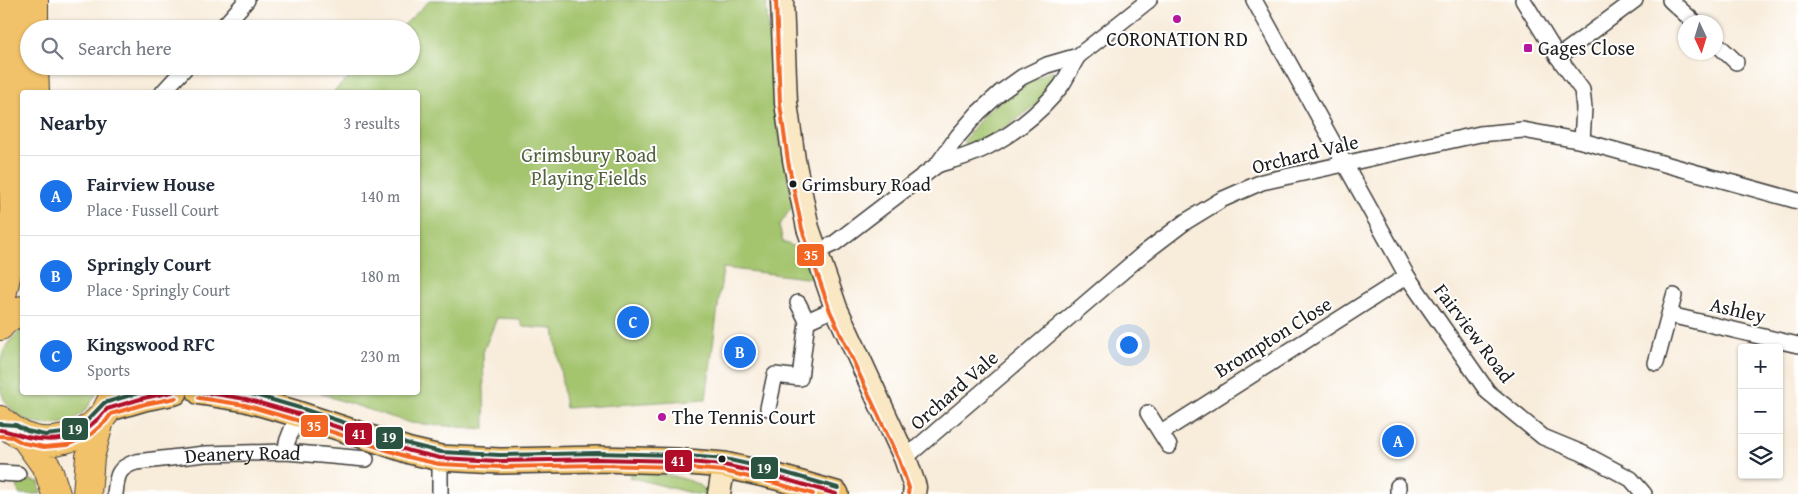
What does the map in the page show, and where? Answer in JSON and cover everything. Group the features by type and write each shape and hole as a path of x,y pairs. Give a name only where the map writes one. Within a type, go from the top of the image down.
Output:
{"highway":[{"path":"0,305 11,254 14,208 9,73 9,0"},
{"path":"34,0 34,20"},
{"path":"34,75 35,90"},
{"path":"0,326 5,320 20,311"},
{"path":"10,430 45,441 66,439 86,431 108,406"},
{"path":"87,494 90,457 108,406"},
{"path":"10,430 48,470 56,494"}],"main road":[{"path":"108,406 160,395"},
{"name":"Deanery Road","path":"220,395 246,399 298,414 410,452 440,458 500,461 666,461 724,465 777,477 836,494"},
{"name":"Deanery Road","path":"266,395 298,414"}],"street":[{"path":"229,20 247,0"},
{"path":"782,0 786,102 794,160 808,228 836,308 904,458 915,487 914,494"},
{"path":"816,252 835,243 938,164 958,136 1001,92 1022,77 1047,65 1078,56 1149,0"},
{"name":"Fairview Road","path":"1254,0 1407,276 1488,392 1543,437 1582,453 1631,479 1644,494"},
{"path":"1523,0 1558,57 1582,90 1584,108 1582,141"},
{"path":"1558,57 1635,0"},
{"path":"1670,0 1686,15"},
{"path":"1723,50 1736,62"},
{"path":"938,164 974,153 1002,138 1025,122 1045,105 1062,85 1078,56"},
{"path":"166,90 179,75"},
{"name":"Orchard Vale","path":"904,458 1143,254 1185,222 1220,200 1262,182 1480,134 1523,130 1582,141 1798,201"},
{"name":"Brompton Close","path":"1160,433 1407,276"},
{"path":"1656,363 1674,296"},
{"path":"768,408 775,375 800,378 807,321 798,303"},
{"path":"807,321 836,308"},
{"name":"Ashley","path":"1670,315 1798,345"},
{"path":"1148,413 1169,446"},
{"path":"286,452 287,442 298,414"},
{"name":"Deanery Road","path":"115,494 117,478 121,470 127,465 136,462 205,454 286,452 366,459"},
{"path":"440,458 440,494"},
{"path":"719,494 724,465"},
{"path":"0,474 18,474"}],"green space":[{"name":"Grimsbury Road Playing Fields","path":"430,0 766,0 774,107 793,205 779,226 783,242 805,251 814,279 723,268 706,399 566,408 554,329 523,327 519,319 497,318 483,352 485,429 410,423 326,395 420,395 420,90 335,90 351,75 420,75 420,20 409,20"},
{"path":"1049,72 1054,72 1056,75 1052,85 1045,96 1034,106 1022,116 983,140 969,146 964,143 983,116 1000,100 1023,85"},
{"path":"20,332 20,395 96,395 79,416 65,422 45,425 25,419 16,414 9,406 3,397 0,371 1,358 12,338"},
{"path":"631,473 662,474 685,479 703,488 709,494 695,494 629,477"},
{"path":"16,478 39,482 41,494 19,494"}],"transit line":[{"name":"35","path":"776,0 780,104 788,161 802,229 830,311 899,460 909,488 908,493"},
{"name":"19","path":"0,424 16,425 27,431 45,435 64,433 82,426 104,403 131,395"},
{"name":"41","path":"107,409 158,395"},
{"name":"41","path":"221,395 246,399 410,451 440,458 500,461 598,459 676,461 724,465 777,477 836,494"},
{"name":"19","path":"255,395 412,445 441,452 500,455 598,453 676,455 725,459 779,471 838,488"},
{"name":"35","path":"0,436 12,437 23,443 44,447 67,445 89,436 111,414 145,404 176,398"},
{"name":"35","path":"199,398 245,405 408,457 439,464 500,467 598,465 676,467 723,471 813,494"},
{"name":"41","path":"0,430 39,439 61,439 81,432 107,409"}],"place":[{"name":"CORONATION RD","path":"1177,19"},
{"name":"Gages Close","path":"1528,48"},
{"name":"Grimsbury Road","path":"793,184"},
{"name":"Kingswood RFC","path":"633,322"},
{"name":"Springly Court","path":"740,352"},
{"name":"The Tennis Court","path":"662,417"},
{"name":"Fairview House","path":"1398,441"}]}
